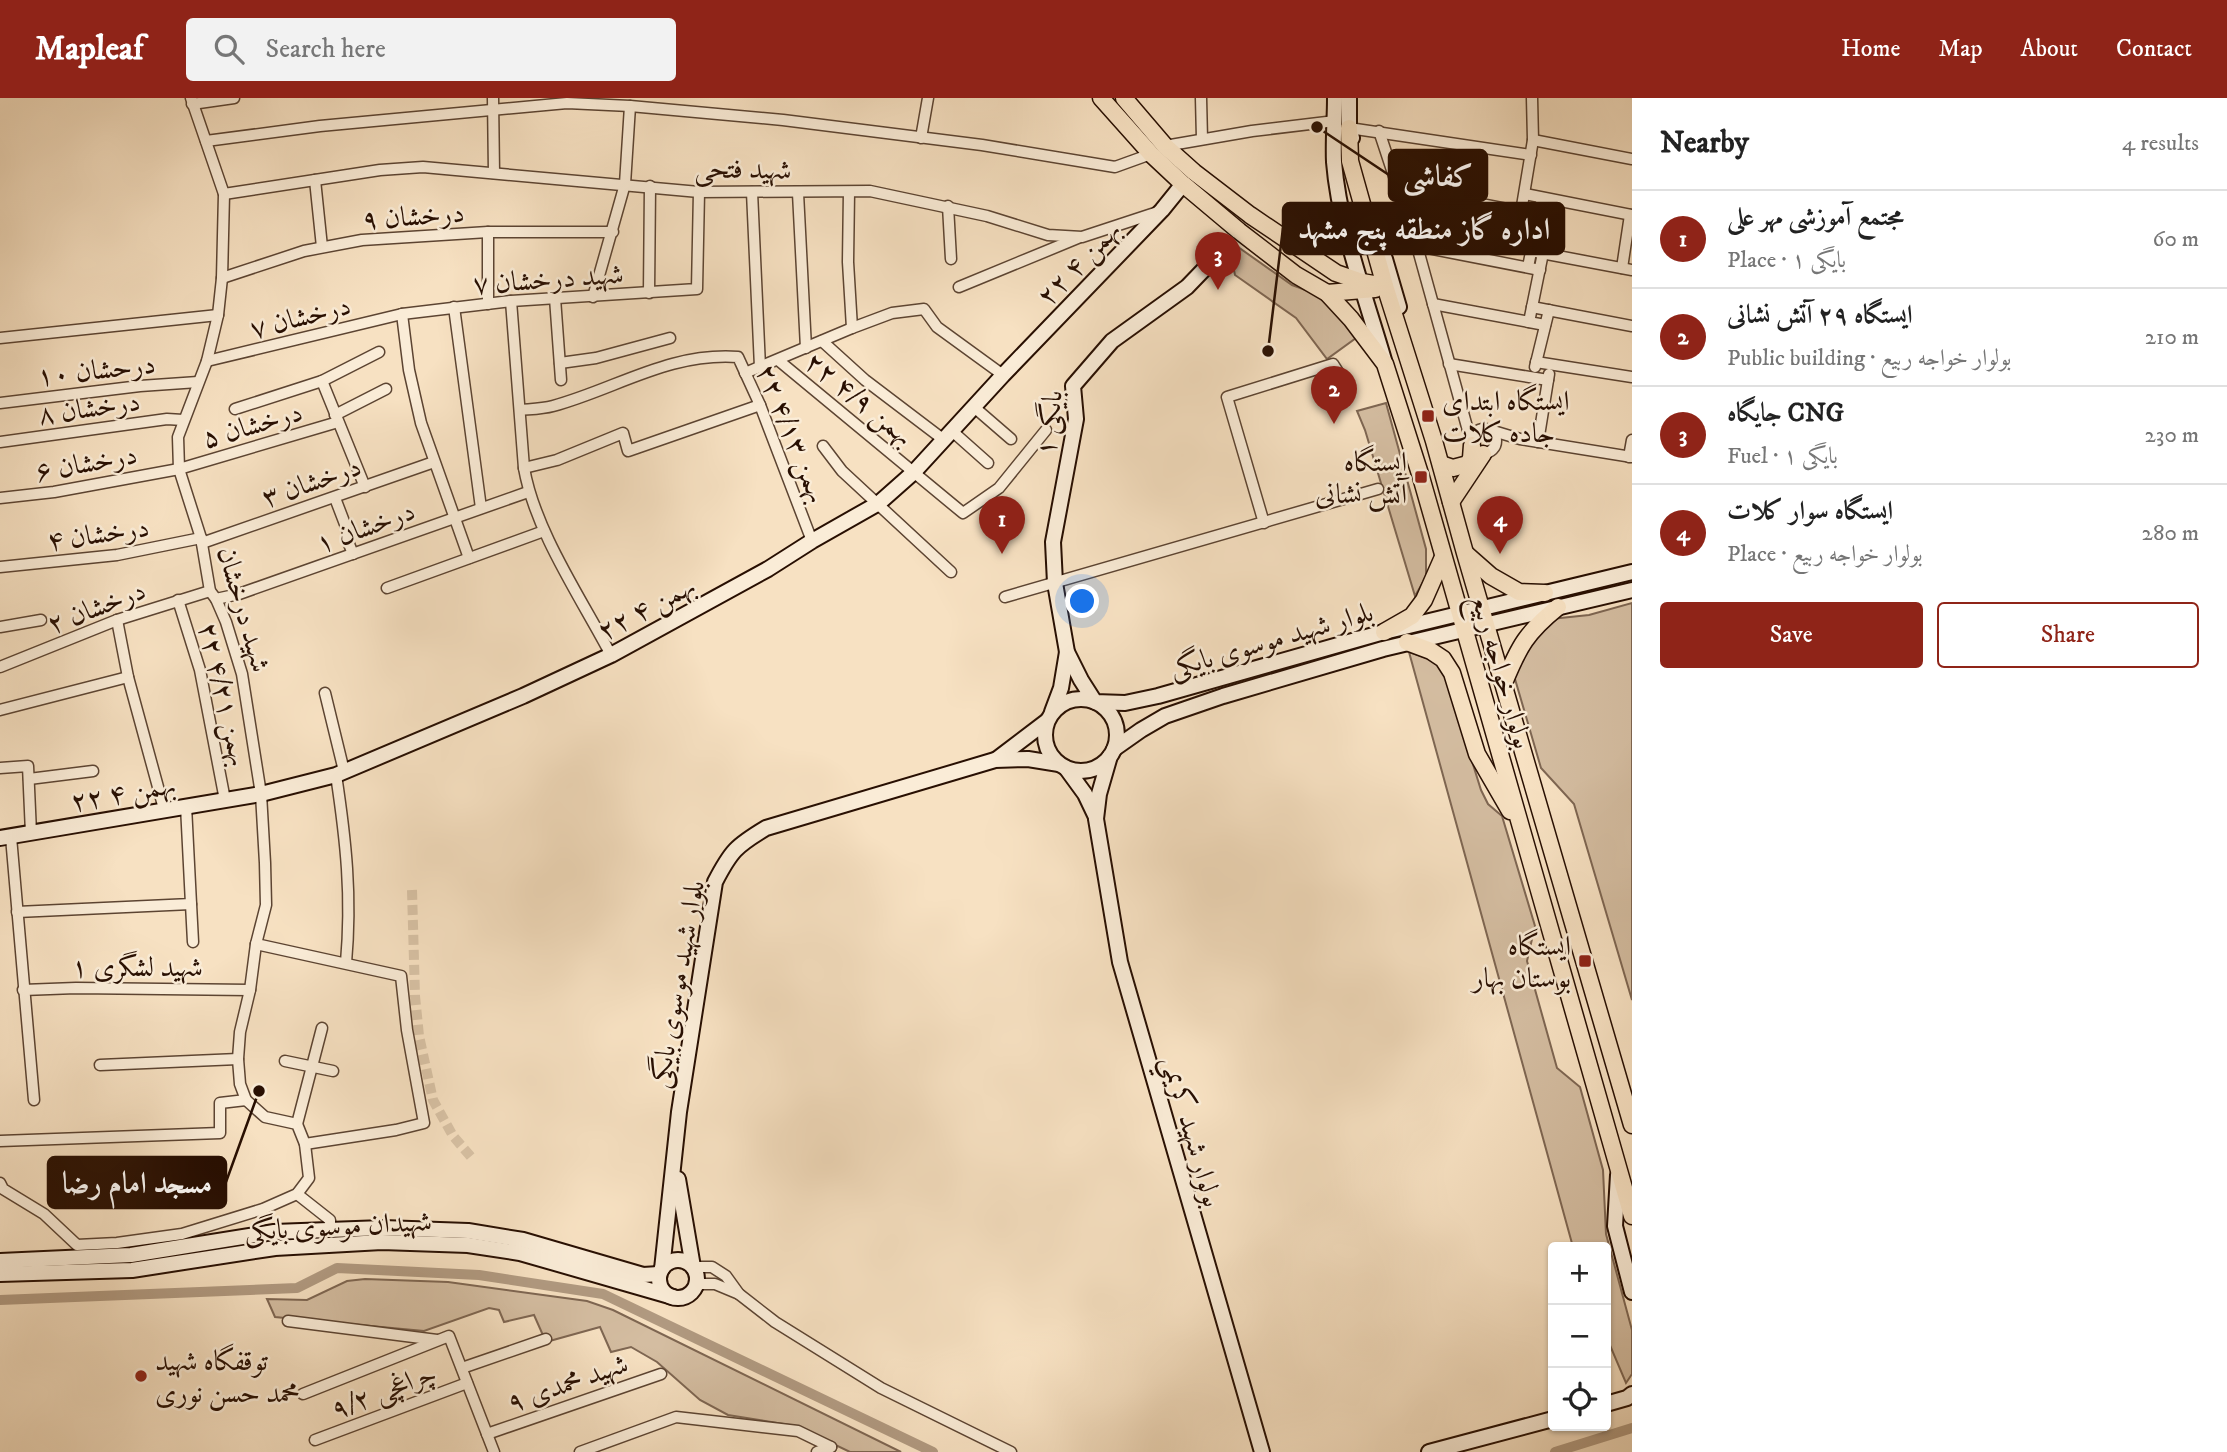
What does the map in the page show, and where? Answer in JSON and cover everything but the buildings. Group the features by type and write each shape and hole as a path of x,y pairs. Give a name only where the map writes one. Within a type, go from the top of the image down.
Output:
{"main road":[{"path":"1101,98 1158,150 1308,257 1363,287"},
{"path":"1124,98 1183,184 1296,275 1327,293 1368,339 1385,363"},
{"path":"1342,125 1385,286 1434,441"},
{"path":"1327,293 1385,286"},
{"name":"بولوار خواجه ربیع","path":"1385,363 1462,621 1631,1215"},
{"name":"بولوار خواجه ربیع","path":"1434,441 1632,1125"},
{"path":"1441,464 1453,468 1468,464 1471,458 1483,449"},
{"path":"1451,502 1483,449"},
{"path":"1465,553 1491,576 1520,592 1545,593"},
{"path":"1384,632 1412,616 1424,600 1443,557"},
{"path":"1504,682 1521,644 1537,624 1558,607"},
{"path":"1407,642 1431,651 1443,659 1452,673 1477,754 1522,832"}],"street":[{"path":"224,194 192,101 234,98"},
{"path":"493,98 494,173"},
{"path":"921,138 928,98"},
{"path":"1202,98 1202,139"},
{"name":"بولوار خواجه ربیع","path":"1335,98 1420,374 1434,441"},
{"name":"بولوار خواجه ربیع","path":"1349,98 1334,161 1338,189 1385,363"},
{"path":"1521,212 1533,140 1532,98"},
{"path":"206,141 320,126 494,109 567,103 625,103 921,138 1115,167 1158,150 1202,139 1342,125 1531,155"},
{"path":"593,297 625,184 625,103"},
{"path":"1380,131 1417,246 1463,414 1483,449"},
{"path":"1533,140 1632,159"},
{"name":"شهید فتحی","path":"224,194 380,170 423,167 699,192 870,191 948,206 1048,235 1082,237 1162,210"},
{"path":"316,180 323,247"},
{"name":"۲۲ بهمن ۴","path":"6,838 261,794 340,773 523,696 611,655 768,569 879,503 914,472 1003,374 1162,210 1183,184"},
{"path":"649,293 650,186"},
{"path":"1398,188 1539,215"},
{"name":"شهید درخشان ۷","path":"402,314 555,298 697,289 699,192"},
{"path":"752,192 760,367"},
{"path":"849,192 848,262 852,328"},
{"path":"797,193 806,348"},
{"name":"شهید درخشان","path":"224,194 222,278 218,315 207,361 178,437 179,469 201,540 213,595 226,622 242,674 261,794 266,905 240,1032 240,1084 246,1100"},
{"path":"1525,194 1631,215 1627,269 1531,251"},
{"path":"1528,267 1542,198"},
{"path":"948,206 951,259"},
{"name":"درخشان ۹","path":"222,278 304,251 362,240 488,233 612,232"},
{"path":"488,233 488,304"},
{"path":"959,287 1082,237"},
{"path":"1417,246 1539,270"},
{"path":"1529,322 1543,253"},
{"name":"بایگی ۱","path":"1067,652 1055,583 1053,542 1076,419 1073,386 1112,341 1188,287 1214,259"},
{"path":"555,298 561,380"},
{"path":"511,302 528,492 544,531 611,655"},
{"path":"1433,304 1545,326"},
{"path":"454,307 481,508"},
{"path":"1532,307 1632,326"},
{"path":"745,373 892,313 924,309 937,327 1003,374"},
{"path":"1533,378 1549,310"},
{"path":"402,314 409,370 421,423 469,558"},
{"name":"درخشان ۷","path":"207,361 402,314"},
{"path":"0,338 218,315"},
{"path":"560,363 596,358 670,338"},
{"path":"822,341 865,380 988,463"},
{"path":"235,409 322,381 379,352"},
{"name":"۲۲ بهمن ۴/۱۳","path":"520,410 551,407 629,377 675,363 713,355 738,357 760,405 812,541"},
{"name":"۲۲ بهمن ۴/۹","path":"778,360 963,513 999,488 1046,430"},
{"path":"1536,362 1632,377"},
{"path":"1264,523 1227,397 1333,364 1347,386"},
{"path":"1449,365 1548,380"},
{"path":"1538,442 1551,365"},
{"path":"322,381 365,487"},
{"name":"درحشان ۱۰","path":"0,404 127,387 198,382"},
{"name":"درخشان ۵","path":"179,469 337,419 386,389"},
{"path":"524,468 557,460 623,433 628,451 760,405"},
{"path":"974,407 1012,439"},
{"path":"1463,414 1496,438 1483,449"},
{"name":"درخشان ۸","path":"0,442 167,419 183,421"},
{"path":"1483,449 1474,435 1486,430 1520,439 1630,457 1632,440"},
{"path":"1483,449 1520,439"},
{"path":"822,446 842,471 951,572"},
{"name":"درخشان ۳","path":"201,540 335,498 434,462"},
{"name":"درخشان ۶","path":"0,498 54,492 179,469"},
{"path":"1005,597 1378,489"},
{"name":"درخشان ۱","path":"213,595 239,594 528,492"},
{"path":"335,498 353,554"},
{"path":"387,587 544,531"},
{"name":"درخشان ۴","path":"0,567 117,555 201,540"},
{"path":"1484,616 1545,593 1632,572"},
{"path":"1462,621 1558,607 1632,590"},
{"name":"درخشان ۲","path":"0,667 178,600 213,595"},
{"name":"۲۲ بهمن ۴/۲۱","path":"178,600 200,670 225,800"},
{"path":"0,627 41,620"},
{"path":"117,621 128,677 164,810"},
{"name":"بلوار شهید موسوی بایگی","path":"1095,702 1125,703 1158,696 1384,632 1462,621"},
{"name":"بلوار شهید موسوی بایگی","path":"1112,753 1141,730 1165,716 1223,696 1407,642 1462,621"},
{"path":"1067,652 1095,702"},
{"path":"1049,718 1063,704 1071,701 1095,702 1112,718 1117,733 1112,753 1104,762 1090,770 1074,771 1053,759 1046,745 1045,729 1049,718 1061,688 1067,652"},
{"path":"0,710 128,677"},
{"path":"326,692 340,773 346,839 349,887 346,963"},
{"name":"بلوار شهید موسوی بایگی","path":"995,760 1049,718"},
{"name":"بولوار شهيد كريمي","path":"1096,819 1099,794 1112,753"},
{"name":"بلوار شهید موسوی بایگی","path":"661,1271 679,1112 715,883 729,855 742,842 766,828 995,760 1028,759 1063,766"},
{"path":"0,768 28,766 31,833"},
{"name":"بولوار شهيد كريمي","path":"1063,766 1085,794 1096,819 1120,962 1262,1452"},
{"path":"29,779 93,771"},
{"path":"186,806 194,942"},
{"path":"6,838 17,912 34,1100"},
{"path":"17,912 191,904"},
{"path":"256,944 401,975 407,1031 424,1124 305,1144"},
{"name":"شهید لشگری ۱","path":"23,990 250,990"},
{"path":"0,1183 3,1189 44,1214 77,1245 182,1234 263,1209 297,1194 309,1178 305,1144 298,1124 322,1028"},
{"path":"100,1065 238,1059"},
{"path":"285,1061 333,1071"},
{"path":"0,1141 220,1133 220,1103 246,1100 265,1117 298,1124"},
{"name":"بلوار شهید موسوی بایگی","path":"675,1156 693,1267"},
{"path":"1619,1170 1615,1226 1632,1292"},
{"path":"297,1194 330,1220 330,1230"},
{"name":"شهیدان موسوی بایگی","path":"0,1261 131,1255 274,1232 383,1228 468,1231 523,1240 643,1275 661,1271"},
{"name":"شهیدان موسوی بایگی","path":"0,1274 132,1269 275,1248 394,1242 468,1245 520,1253 673,1297"},
{"path":"693,1267 697,1278 690,1294 679,1298 663,1291 660,1286 661,1271 671,1261 683,1261 693,1267 712,1267 726,1276 740,1294 775,1322 881,1388 1011,1452"},
{"path":"696,1284 715,1284 740,1294"},
{"path":"288,1321 445,1338"},
{"path":"445,1338 461,1368 494,1452"},
{"path":"303,1394 445,1338"},
{"path":"461,1368 546,1339"},
{"name":"شهید محمدی ۹","path":"487,1434 661,1374"},
{"name":"۹/۲ چراغچی","path":"315,1440 467,1383"},
{"path":"1611,1403 1632,1394"},
{"path":"580,1452 676,1417 799,1431 832,1449"},
{"path":"1429,1452 1548,1420"},
{"path":"817,1452 832,1449"}],"shaded area":[{"path":"1233,247 1238,247 1292,285 1325,297 1356,338 1327,359 1296,318 1235,275 1230,251"},
{"path":"1386,403 1426,549 1426,577 1415,596 1357,411"},
{"path":"1632,603 1632,1000 1574,804 1541,768 1515,679 1515,663 1551,619 1589,615"},
{"path":"1409,652 1434,662 1445,675 1481,790 1488,804 1502,816 1535,926 1527,961 1557,1068 1580,1087 1603,1170 1608,1242 1572,1242"},
{"path":"1611,1252 1632,1330 1632,1374 1626,1383 1611,1348"},
{"path":"365,1279 448,1282 587,1301 613,1310 901,1452 850,1452 796,1426 728,1415 700,1400 657,1362 631,1347 611,1352 600,1327 546,1342 534,1315 504,1322 499,1310 489,1308 424,1331 275,1317 267,1299 307,1300 347,1281"}],"waterway":[{"path":"0,1300 297,1288 337,1268 479,1275 603,1294 933,1452"},
{"path":"1555,1452 1632,1428"}],"tunnel":[{"path":"412,890 415,996 419,1036 433,1100 453,1136 472,1158"}],"place":[{"name":"کفاشی","path":"1317,127"},
{"name":"جایگاه CNG","path":"1218,290"},
{"name":"اداره گاز منطقه پنج مشهد","path":"1268,351"},
{"name":"ایستگاه ابتدای جاده کلات","path":"1428,416"},
{"name":"ایستگاه ۲۹ آتش نشانی","path":"1334,424"},
{"name":"ایستگاه آتش نشانی","path":"1421,477"},
{"name":"مجتمع آموزشی مهر علی","path":"1002,554"},
{"name":"ایستگاه سوار کلات","path":"1500,554"},
{"name":"ایستگاه بوستان بهار","path":"1585,961"},
{"name":"مسجد امام رضا","path":"259,1091"},
{"name":"توقفگاه شهید محمد حسن نوری","path":"141,1376"}]}
